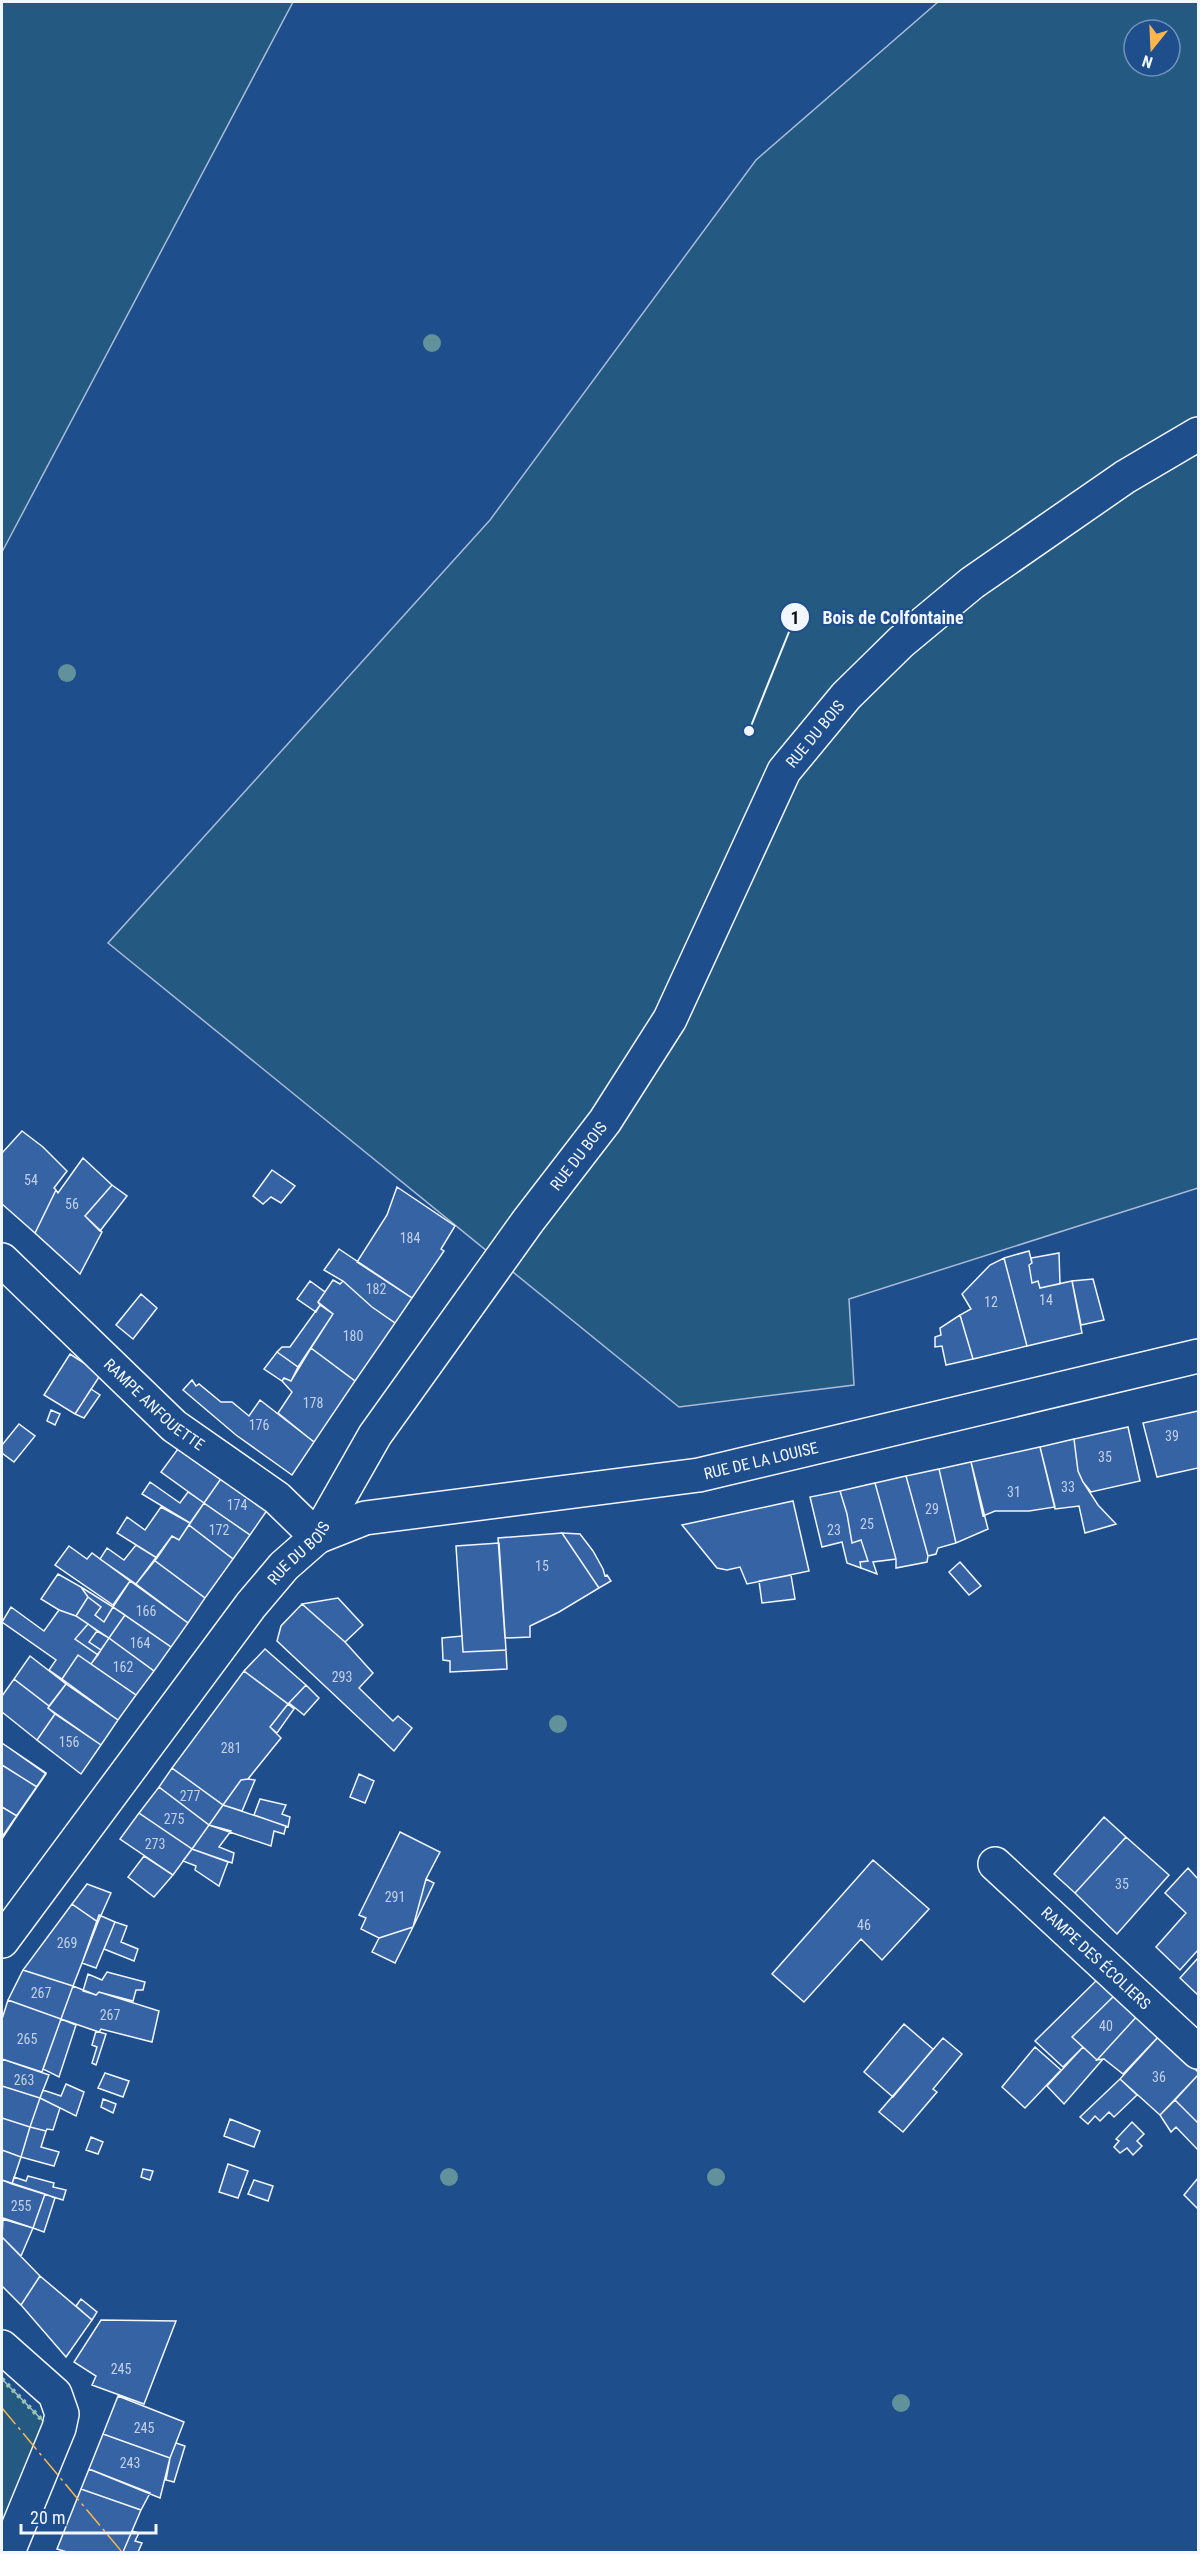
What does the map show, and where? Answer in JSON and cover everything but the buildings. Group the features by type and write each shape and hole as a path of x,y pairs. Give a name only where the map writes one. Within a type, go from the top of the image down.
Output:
{"street":[{"name":"RUE DU BOIS","path":"2,1941 251,1605 284,1566 317,1537 375,1435 528,1221 605,1121 670,1019 784,771 846,696 902,642 972,583 1125,477 1198,434"},
{"name":"RAMPE ANFOUETTE","path":"2,1260 174,1426 277,1498 317,1537"},
{"name":"RUE DE LA LOUISE","path":"317,1537 365,1518 699,1475 1198,1356"},
{"name":"RAMPE DES ÉCOLIERS","path":"995,1864 1198,2052"},
{"path":"2,2347 55,2394 62,2414 59,2428 8,2553"}],"shaded area":[{"path":"2,2 293,2 2,552"},
{"path":"938,2 1198,2 1198,1188 849,1299 854,1385 679,1407 108,943 490,520 756,160"},
{"path":"2,2379 44,2422 2,2552"}],"hedge":[{"path":"2,2379 44,2422"}],"power":[{"path":"2,2408 122,2552"}],"place":[{"name":"Bois de Colfontaine","path":"749,731"}]}
